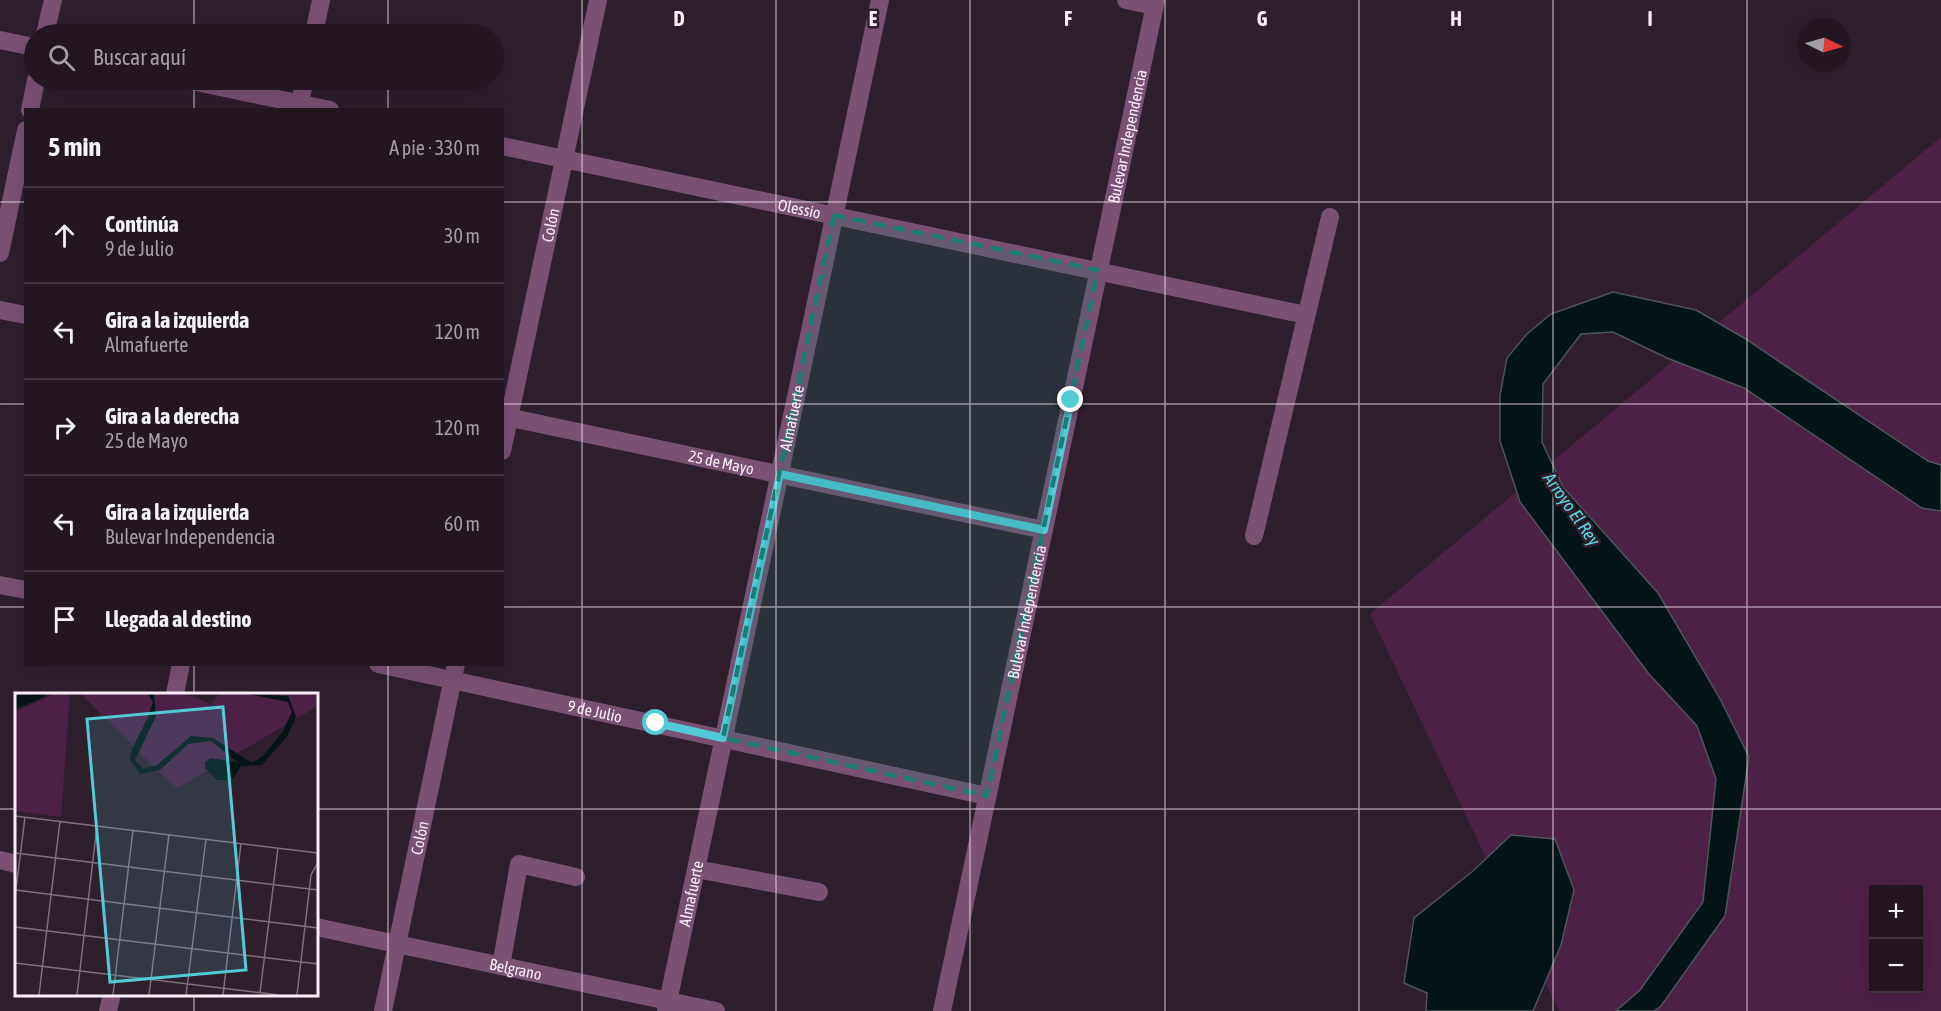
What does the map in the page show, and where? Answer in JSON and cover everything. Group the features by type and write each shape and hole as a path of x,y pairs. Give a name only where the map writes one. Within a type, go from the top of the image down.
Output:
{"street":[{"path":"47,24 53,0"},
{"path":"316,24 321,0"},
{"name":"Colón","path":"504,434 598,0"},
{"name":"Almafuerte","path":"667,1006 880,0"},
{"path":"1126,0 1155,3"},
{"name":"Bulevar Independencia","path":"942,1011 1155,3"},
{"path":"0,40 24,45"},
{"path":"30,108 34,90"},
{"path":"230,90 314,108"},
{"path":"299,106 303,90"},
{"path":"0,253 24,139"},
{"name":"Olessio","path":"504,146 1306,315"},
{"path":"1254,536 1330,217"},
{"path":"0,310 24,315"},
{"name":"25 de Mayo","path":"506,417 1044,530"},
{"path":"0,585 24,590"},
{"path":"175,693 181,666"},
{"name":"9 de Julio","path":"397,666 454,672 723,738 987,796"},
{"name":"Colón","path":"383,1011 454,672"},
{"path":"0,860 15,864"},
{"path":"501,966 519,864 576,877"},
{"path":"696,869 819,892"},
{"name":"Belgrano","path":"318,927 501,966 667,1006 716,1011"},
{"path":"108,1011 112,996"}],"highlighted area":[{"path":"834,215 1098,270 987,796 723,738"}],"shaded area":[{"path":"1941,137 1941,1011 1559,1011 1370,614"}],"water":[{"name":"Arroyo El Rey","path":"1613,292 1696,310 1744,338 1928,461 1941,465 1941,511 1922,508 1744,388 1667,358 1613,332 1581,334 1543,384 1542,442 1563,487 1658,593 1719,697 1749,757 1725,916 1661,1006 1654,1011 1616,1011 1640,990 1703,902 1716,779 1697,726 1649,674 1520,502 1500,441 1500,395 1507,358 1527,334 1551,314"},
{"path":"1511,835 1555,839 1574,890 1561,945 1533,1011 1426,1011 1427,993 1404,983 1414,918 1473,871"}],"route":[{"path":"656,723 723,738 780,474 1044,530 1071,400"}]}
